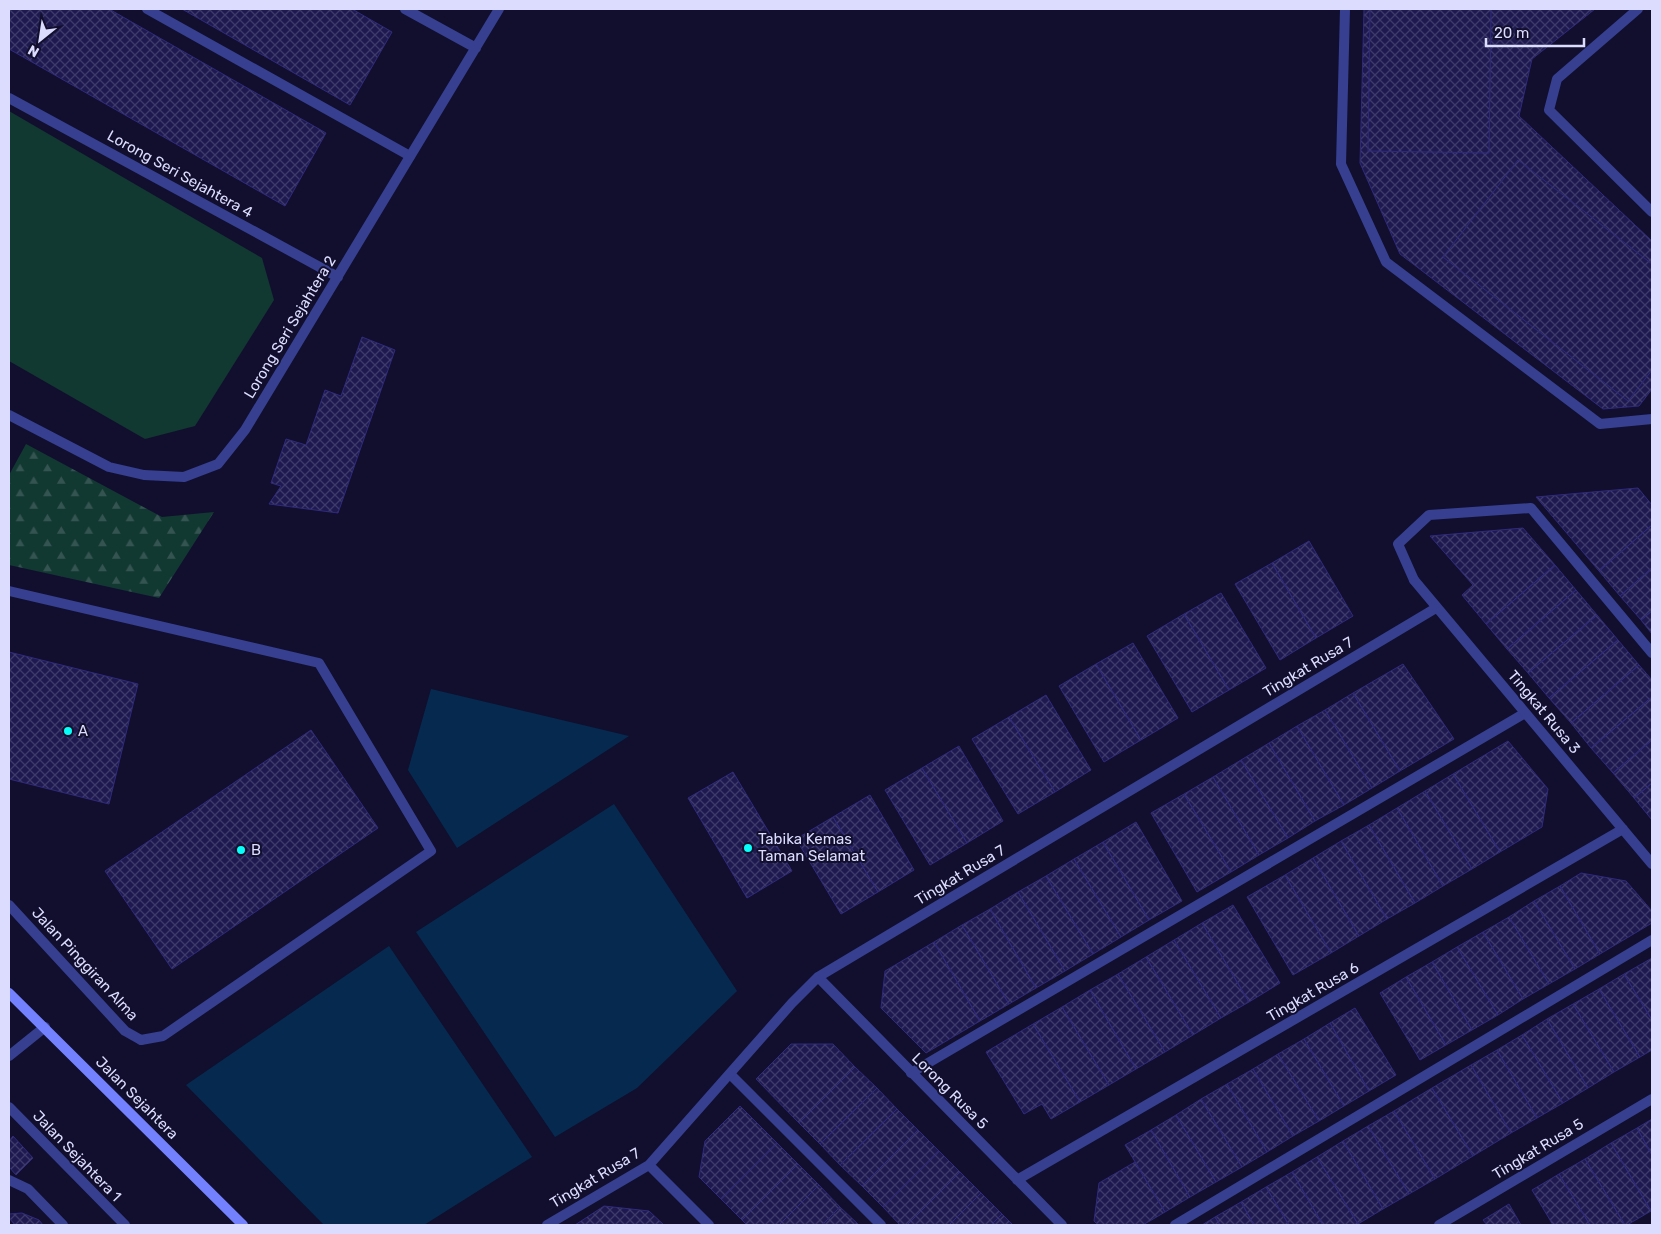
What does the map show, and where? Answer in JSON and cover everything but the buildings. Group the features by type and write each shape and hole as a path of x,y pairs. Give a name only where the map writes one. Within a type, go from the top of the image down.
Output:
{"main road":[{"name":"Jalan Sejahtera","path":"9,992 243,1225"}],"street":[{"path":"147,9 410,156"},
{"path":"405,9 476,48"},
{"name":"Lorong Seri Sejahtera 2","path":"9,415 109,467 144,475 184,477 218,464 245,430 499,9"},
{"path":"1345,9 1341,164 1386,262 1600,424 1652,419"},
{"path":"1638,9 1558,79 1549,110 1652,212"},
{"name":"Lorong Seri Sejahtera 4","path":"9,98 338,277"},
{"name":"Tingkat Rusa 3","path":"1652,653 1531,508 1429,515 1398,544 1414,580 1436,608 1652,864"},
{"name":"Jalan Pinggiran Alma","path":"9,591 319,663 431,851 163,1036 141,1040 125,1031 9,905"},
{"name":"Tingkat Rusa 7","path":"546,1225 649,1165 792,1003 818,977 1436,608"},
{"path":"911,1073 1525,713"},
{"name":"Tingkat Rusa 6","path":"1017,1180 1623,829"},
{"path":"1175,1225 1652,940"},
{"name":"Lorong Rusa 5","path":"818,977 1062,1225"},
{"path":"9,1056 45,1027"},
{"path":"730,1074 881,1225"},
{"name":"Tingkat Rusa 5","path":"1439,1225 1652,1099"},
{"name":"Jalan Sejahtera 1","path":"9,1107 125,1225"},
{"path":"649,1165 708,1225"},
{"path":"9,1180 28,1189 63,1225"}],"green space":[{"path":"9,111 262,258 274,300 195,426 145,439 9,361"},
{"path":"26,444 162,517 214,512 159,598 9,565 9,475"}],"water":[{"path":"431,689 629,736 457,848 408,770"},
{"path":"614,804 737,991 637,1088 555,1137 416,932"},
{"path":"389,946 532,1157 424,1225 324,1225 186,1085"}],"place":[{"name":"A","path":"68,731"},
{"name":"Tabika Kemas Taman Selamat","path":"748,848"},
{"name":"B","path":"241,850"}]}
